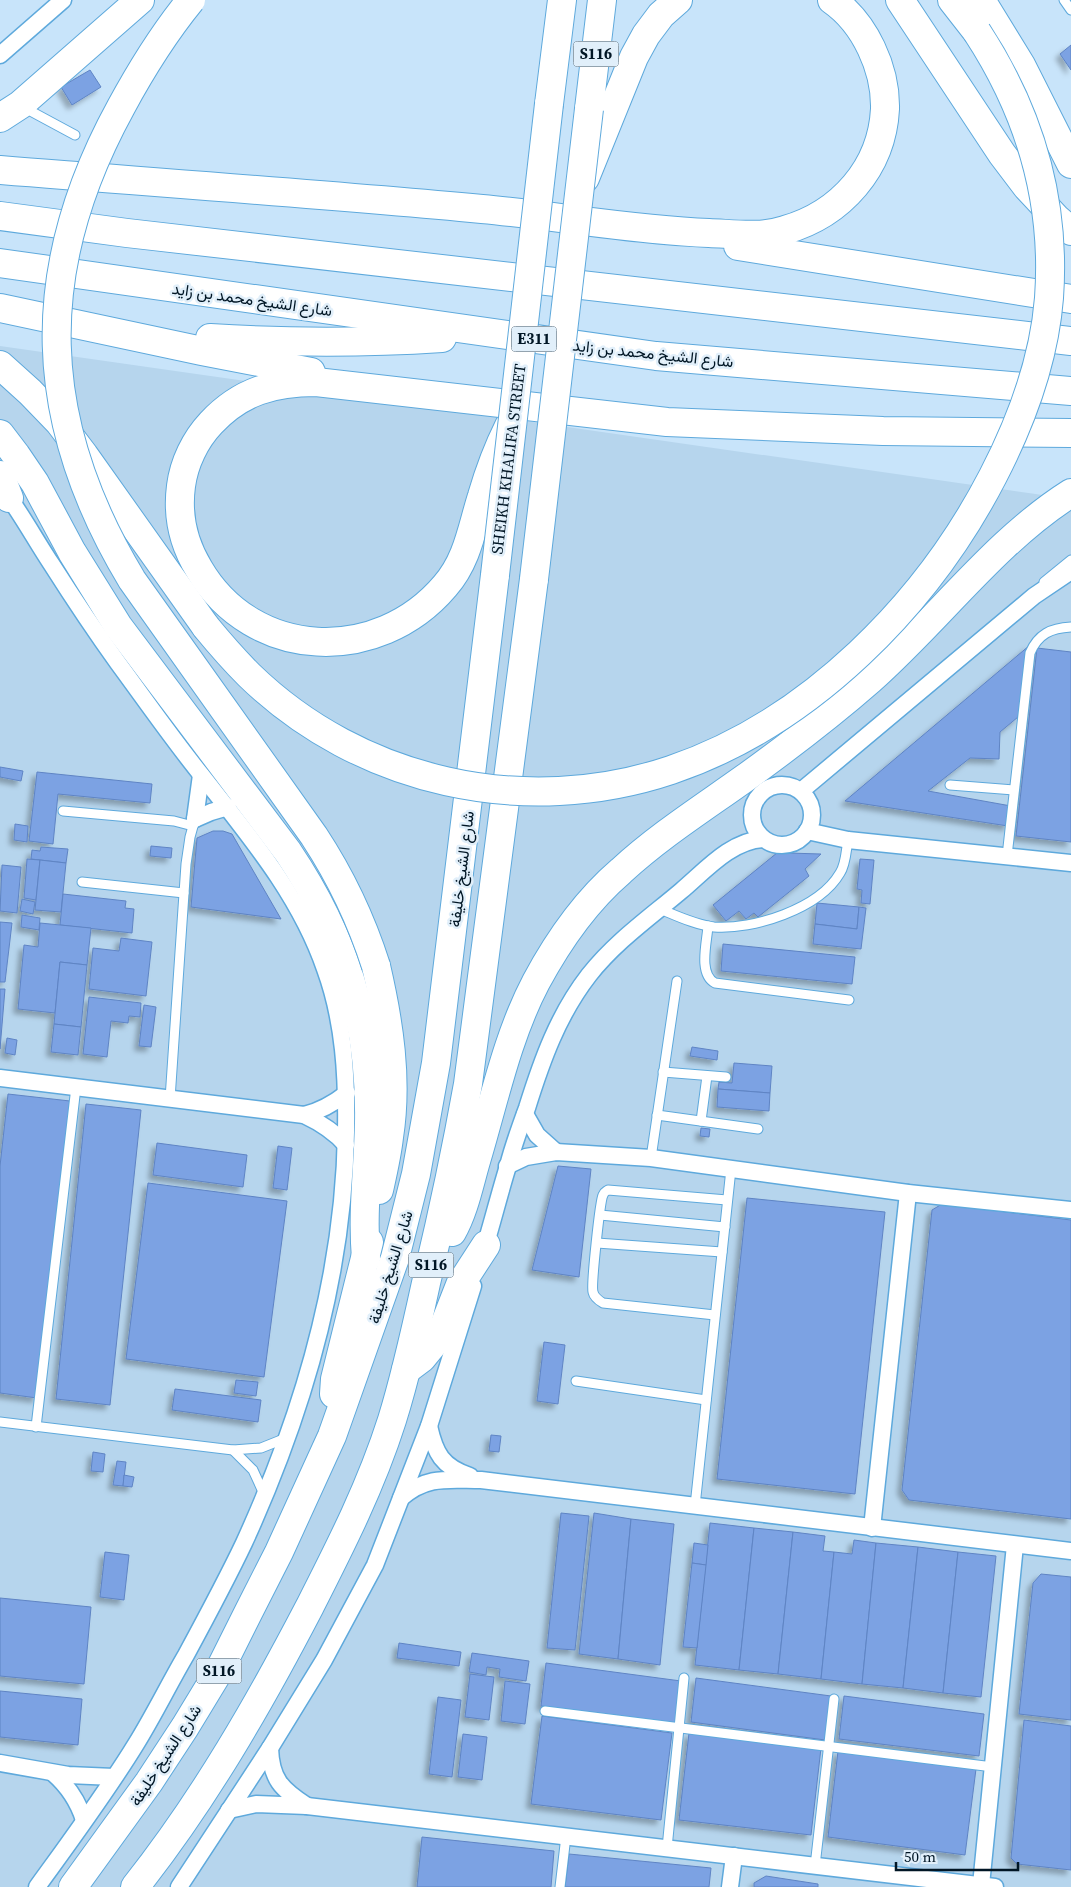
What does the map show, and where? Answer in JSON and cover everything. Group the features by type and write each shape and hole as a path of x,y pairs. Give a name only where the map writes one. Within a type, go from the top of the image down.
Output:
{"highway":[{"path":"10,111 140,0"},
{"path":"191,0 143,68 110,128 97,156 76,212 62,271 56,331 58,370 65,418 72,447 91,503 117,555 132,580 334,866 362,923 376,966 386,1008 391,1050 390,1136 366,1259 334,1379 332,1436"},
{"name":"SHEIKH KHALIFA STREET","path":"495,575 562,0"},
{"name":"S116","path":"135,1887 154,1864 216,1775 273,1678 354,1520 385,1438 406,1370 457,1147 471,1066 534,579 579,193 600,111 602,0"},
{"path":"600,111 646,35 661,15 678,0"},
{"path":"673,232 756,235 782,231 808,223 830,210 850,192 866,172 876,151 882,129 885,106 883,84 877,62 868,41 854,20 832,0"},
{"path":"900,0 1002,154 1027,187 1071,231"},
{"path":"0,365 59,422 206,627 227,652 262,687 300,717 327,735 364,754 417,774 448,782 504,791 545,792 578,790 618,784 673,769 732,743 762,726 818,688 857,655 893,620 937,567 978,505 1009,445 1032,386 1040,355 1049,298 1049,236 1040,174 1032,144 1009,86 977,32 952,0"},
{"path":"981,0 1021,65 1071,164"},
{"path":"0,170 484,209 673,232 745,247 1071,299"},
{"path":"0,216 128,233 1071,341"},
{"name":"شارع الشيخ محمد بن زايد","path":"0,263 656,356 1071,391"},
{"path":"0,308 202,351 443,397"},
{"path":"107,330 205,338 321,342 393,341 497,334"},
{"path":"513,418 490,470 463,559 446,585 425,607 400,624 371,636 341,642 310,642 280,635 252,623 233,609 206,582 191,555 181,526 179,501 181,484 191,452 210,424 222,412 243,397 266,387 291,382 316,382 667,422 883,431 1071,433"},
{"path":"0,434 35,483 72,552 118,626 288,852 314,894 332,929 356,997 368,1080 369,1122 363,1222 366,1259"},
{"path":"433,1254 445,1243 456,1226 515,1032 536,982 560,943 588,904 621,870 661,838 817,725 872,678 1018,532 1049,507 1071,493"},
{"name":"شارع الشيخ خليفة","path":"73,1887 149,1782 219,1671 279,1552 332,1436 395,1258 427,1119 444,1007 495,575"},
{"path":"406,1370 422,1358 440,1336 460,1285 486,1245"}],"street":[{"path":"0,55 64,0"},
{"path":"3,486 97,633 201,775 265,856 301,913 316,946 333,994 344,1058 347,1093 345,1180 340,1231 332,1278 319,1332 288,1437 265,1495 220,1591 136,1743 37,1887"},
{"path":"801,791 1034,596 1071,571"},
{"path":"194,822 201,775"},
{"path":"179,1887 270,1748 324,1660 375,1565 429,1426 486,1245 508,1166 542,1059 555,1029 589,974 611,950 633,929 660,909 732,848 753,840 763,840 774,845 787,845 799,840 811,824 810,803 801,791 781,784 768,788 758,796 752,808 752,822 754,829 763,840"},
{"path":"194,822 211,812 228,807"},
{"path":"807,831 848,840 1071,863"},
{"path":"0,1078 304,1115 334,1132 346,1145"},
{"path":"304,1115 320,1111 347,1093"},
{"path":"525,1114 538,1135 556,1152"},
{"path":"508,1166 526,1157 556,1152 651,1158 908,1193 1071,1210"},
{"path":"872,1528 908,1193"},
{"path":"429,1426 434,1448 445,1462 460,1472 481,1480"},
{"path":"401,1498 416,1486 434,1480 481,1480 1071,1551"},
{"path":"229,1810 256,1804 306,1806 734,1856 946,1884 988,1886 993,1767 1015,1545"},
{"path":"270,1748 272,1769 280,1786 306,1806"},
{"path":"0,1763 84,1776 114,1777"},
{"path":"53,1772 73,1794 84,1820"},
{"path":"730,1887 734,1856"}],"lane":[{"path":"1064,0 1071,10"},
{"path":"10,111 75,135"},
{"path":"1034,596 1045,580 1071,560"},
{"path":"1007,856 1030,653 1042,635 1054,628 1071,627"},
{"path":"950,784 1014,790"},
{"path":"63,811 194,822 187,850 170,1098"},
{"path":"660,909 708,926 731,927 749,925 784,914 826,889 841,872 848,840"},
{"path":"82,882 184,893"},
{"path":"708,926 705,968 708,977 715,983 850,1000"},
{"path":"651,1158 677,981"},
{"path":"664,1072 726,1077"},
{"path":"701,1122 707,1076"},
{"path":"36,1426 76,1087"},
{"path":"657,1115 758,1129"},
{"path":"695,1506 731,1169"},
{"path":"715,1315 603,1303 598,1300 592,1291 597,1243 603,1195 611,1189 727,1200"},
{"path":"600,1215 725,1227"},
{"path":"597,1243 722,1252"},
{"path":"576,1382 706,1400"},
{"path":"0,1422 233,1450 261,1448 288,1437"},
{"path":"233,1450 253,1470 265,1495"},
{"path":"667,1848 684,1678"},
{"path":"815,1866 834,1699"},
{"path":"545,1711 993,1767"},
{"path":"560,1887 566,1836"}],"shaded area":[{"path":"0,346 1071,499 1071,1887 0,1887"}],"building":[{"path":"1071,45 1071,70 1060,54"},
{"path":"90,70 101,87 72,105 61,87"},
{"path":"1030,645 1018,717 1000,732 999,759 970,758 928,791 1011,806 1008,826 845,801"},
{"path":"1037,648 1071,652 1071,842 1016,836"},
{"path":"0,767 23,771 21,781 0,777"},
{"path":"37,772 152,784 150,803 58,794 53,844 29,841"},
{"path":"15,824 28,826 27,842 14,840"},
{"path":"213,831 223,831 232,834 281,919 191,907 197,838"},
{"path":"151,846 172,848 171,858 150,856"},
{"path":"41,847 68,849 66,863 31,859 32,850 40,851"},
{"path":"783,848 788,853 821,854 805,869 809,876 758,917 754,913 746,919 739,911 726,921 713,905"},
{"path":"27,859 40,860 36,900 24,898"},
{"path":"860,859 874,860 870,904 861,903 862,890 857,889"},
{"path":"40,860 66,863 61,912 35,910"},
{"path":"2,865 21,867 17,913 0,911"},
{"path":"63,894 126,901 125,908 134,909 132,933 60,925"},
{"path":"22,899 35,902 33,914 20,911"},
{"path":"817,903 859,907 857,929 815,924"},
{"path":"859,907 866,908 861,949 813,944 815,924 857,929"},
{"path":"22,915 40,918 39,930 21,927"},
{"path":"0,922 12,923 5,982 0,982"},
{"path":"40,923 91,928 87,965 60,962 55,1013 18,1009 24,945 38,947"},
{"path":"121,938 152,942 146,996 89,989 93,948 119,951"},
{"path":"723,944 855,957 852,984 721,971"},
{"path":"60,962 87,965 81,1027 54,1024"},
{"path":"0,989 5,989 0,1049"},
{"path":"89,997 141,1003 140,1017 129,1016 128,1023 111,1021 107,1057 83,1054"},
{"path":"144,1005 156,1007 151,1047 139,1046"},
{"path":"54,1024 81,1027 78,1055 51,1052"},
{"path":"7,1038 17,1040 15,1055 5,1053"},
{"path":"692,1047 718,1051 717,1060 690,1056"},
{"path":"734,1063 772,1066 770,1093 718,1089 719,1082 732,1083"},
{"path":"718,1089 770,1093 769,1111 717,1107"},
{"path":"8,1094 70,1101 37,1398 0,1393 0,1166"},
{"path":"86,1104 141,1110 110,1405 56,1399"},
{"path":"701,1128 710,1129 709,1137 700,1136"},
{"path":"157,1143 247,1155 243,1187 153,1175"},
{"path":"278,1146 292,1148 287,1190 273,1188"},
{"path":"558,1166 591,1169 579,1277 532,1270"},
{"path":"148,1183 287,1201 264,1377 126,1359"},
{"path":"747,1198 885,1212 855,1494 717,1479"},
{"path":"942,1204 1071,1220 1071,1519 909,1500 902,1490 932,1210"},
{"path":"544,1342 565,1345 558,1404 537,1401"},
{"path":"236,1380 258,1382 256,1396 234,1393"},
{"path":"175,1389 261,1400 258,1422 172,1410"},
{"path":"491,1435 501,1436 499,1452 489,1451"},
{"path":"93,1452 105,1454 103,1472 91,1471"},
{"path":"117,1461 126,1462 123,1486 113,1485"},
{"path":"124,1475 134,1477 132,1487 123,1486"},
{"path":"561,1513 589,1516 575,1650 547,1648"},
{"path":"594,1513 631,1519 618,1659 579,1654"},
{"path":"631,1519 674,1524 660,1665 618,1659"},
{"path":"710,1523 754,1528 739,1670 695,1665"},
{"path":"754,1528 793,1532 778,1674 739,1670"},
{"path":"793,1532 825,1536 823,1551 834,1552 821,1679 778,1674"},
{"path":"854,1540 876,1543 862,1684 821,1679 834,1552 852,1554"},
{"path":"694,1543 708,1545 706,1565 692,1563"},
{"path":"876,1543 918,1547 903,1688 862,1684"},
{"path":"918,1547 958,1552 943,1693 903,1688"},
{"path":"105,1552 129,1555 124,1600 100,1597"},
{"path":"958,1552 996,1556 981,1697 943,1693"},
{"path":"692,1563 706,1565 697,1648 683,1647"},
{"path":"1041,1574 1071,1577 1071,1720 1019,1714 1033,1583"},
{"path":"0,1598 91,1607 84,1684 0,1676"},
{"path":"399,1643 461,1652 459,1666 397,1658"},
{"path":"472,1653 529,1661 526,1681 499,1677 500,1669 487,1667 486,1675 469,1672"},
{"path":"546,1663 681,1681 676,1723 541,1706"},
{"path":"470,1674 494,1677 489,1720 465,1717"},
{"path":"696,1678 831,1696 825,1740 691,1722"},
{"path":"505,1681 530,1684 525,1724 501,1721"},
{"path":"0,1691 82,1699 78,1745 0,1737"},
{"path":"844,1696 984,1714 979,1756 839,1739"},
{"path":"438,1697 461,1700 452,1777 429,1774"},
{"path":"542,1716 672,1733 661,1820 531,1804"},
{"path":"1024,1720 1071,1726 1071,1870 1017,1864 1011,1858"},
{"path":"689,1733 821,1748 811,1835 679,1820"},
{"path":"463,1734 487,1737 482,1780 458,1777"},
{"path":"838,1751 976,1769 965,1855 828,1837"},
{"path":"422,1837 554,1851 551,1887 417,1887"},
{"path":"569,1854 711,1868 709,1887 565,1887"},
{"path":"766,1876 818,1884 818,1887 754,1887 754,1883"}]}
